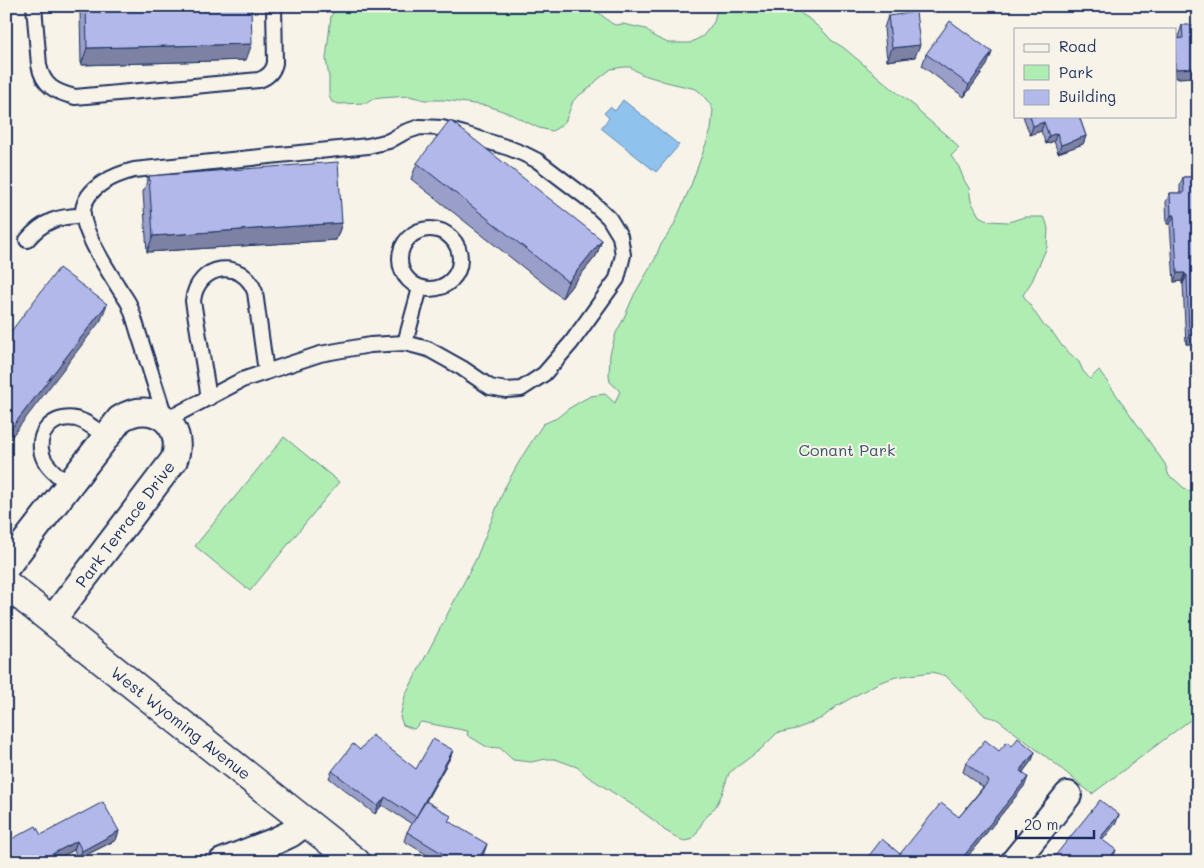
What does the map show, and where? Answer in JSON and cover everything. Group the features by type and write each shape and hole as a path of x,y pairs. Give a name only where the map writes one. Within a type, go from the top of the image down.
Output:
{"main road":[{"name":"West Wyoming Avenue","path":"6,584 356,862"}],"street":[{"path":"6,567 120,419 133,412 140,411 154,413 166,420"},
{"name":"Park Terrace Drive","path":"52,620 174,460 177,453 177,439 166,420"},
{"path":"1014,862 1068,794"},
{"path":"222,862 290,834 306,822"}],"lane":[{"path":"34,6 40,74 49,87 66,95 74,96 265,78 274,69 275,63 274,6"},
{"path":"420,127 442,128 509,148 538,161 592,202 609,218 620,236 623,255 617,278 571,343 544,374 521,389 506,390 490,387 438,354 428,349 405,343 370,345 320,354 242,380 166,420 129,304 94,246 85,226 82,216 86,199 96,188 117,175 134,170 368,146 389,140 420,127"},
{"path":"27,240 43,225 51,221 67,216 82,216"},
{"path":"434,229 441,231 451,237 458,248 461,260 458,272 450,282 439,288 427,290 420,288 409,281 402,269 400,263 402,249 409,238 420,231 434,229"},
{"path":"209,398 193,301 199,282 211,272 224,269 236,271 247,278 253,286 256,292 266,372"},
{"path":"405,343 420,288"},
{"path":"69,485 43,458 41,441 50,424 58,420 76,419 106,437"}],"green space":[{"name":"Conant Park","path":"342,6 586,6 598,12 615,25 623,24 646,29 655,37 668,43 690,43 703,36 714,22 717,6 787,6 808,18 831,40 844,48 916,107 919,112 959,148 951,156 959,167 969,188 971,201 979,216 989,221 1007,222 1024,217 1043,217 1046,221 1048,229 1047,247 1032,281 1023,295 1044,326 1053,333 1062,346 1079,362 1083,371 1090,379 1099,370 1165,464 1169,476 1198,497 1198,714 1092,794 997,719 985,716 946,676 932,672 896,677 878,683 837,706 822,718 796,729 777,733 761,749 729,773 716,806 703,821 691,840 683,841 664,830 634,806 587,776 577,767 555,759 531,762 513,760 500,748 487,747 467,735 468,731 421,722 414,729 403,725 400,717 405,696 476,559 505,487 543,424 557,418 568,409 591,396 605,394 615,403 620,391 610,382 609,375 610,354 616,333 660,246 673,227 711,130 713,110 696,89 641,74 630,67 611,69 596,81 573,101 566,120 552,131 539,128 488,106 445,100 425,100 409,96 373,99 367,103 339,104 332,102 329,96 329,77 326,59 331,16"},
{"path":"284,437 339,482 250,591 195,546"}],"water":[{"path":"623,100 679,145 656,172 601,128 609,118 604,113 610,107 615,111"}],"building":[{"path":"86,6 251,6 252,44 87,48"},
{"path":"916,12 920,45 892,48 888,16"},
{"path":"950,21 992,52 969,85 926,54"},
{"path":"1182,25 1198,25 1198,68 1176,69 1176,39 1183,38"},
{"path":"1031,118 1080,118 1086,136 1061,145 1057,133 1049,136 1044,122 1033,126"},
{"path":"449,121 602,240 568,282 417,163"},
{"path":"338,162 342,223 153,236 149,176"},
{"path":"1183,177 1198,177 1198,335 1189,335 1187,275 1185,273 1177,273 1174,215 1171,215 1170,193 1184,193"},
{"path":"59,268 107,304 6,435 6,338"},
{"path":"372,735 416,769 433,739 453,750 416,817 385,797 378,806 332,771 353,744 360,750"},
{"path":"1018,738 1035,752 1020,771 1028,777 959,862 864,862 882,839 900,854 941,803 959,817 989,781 966,763 985,740 999,751 1007,742 1012,746"},
{"path":"1100,800 1119,815 1100,838 1116,850 1106,862 1050,862"},
{"path":"426,801 451,816 448,821 487,844 477,862 441,862 445,855 407,832"},
{"path":"103,802 119,831 82,851 77,841 37,862 6,862 6,842 36,826 41,835"}]}
